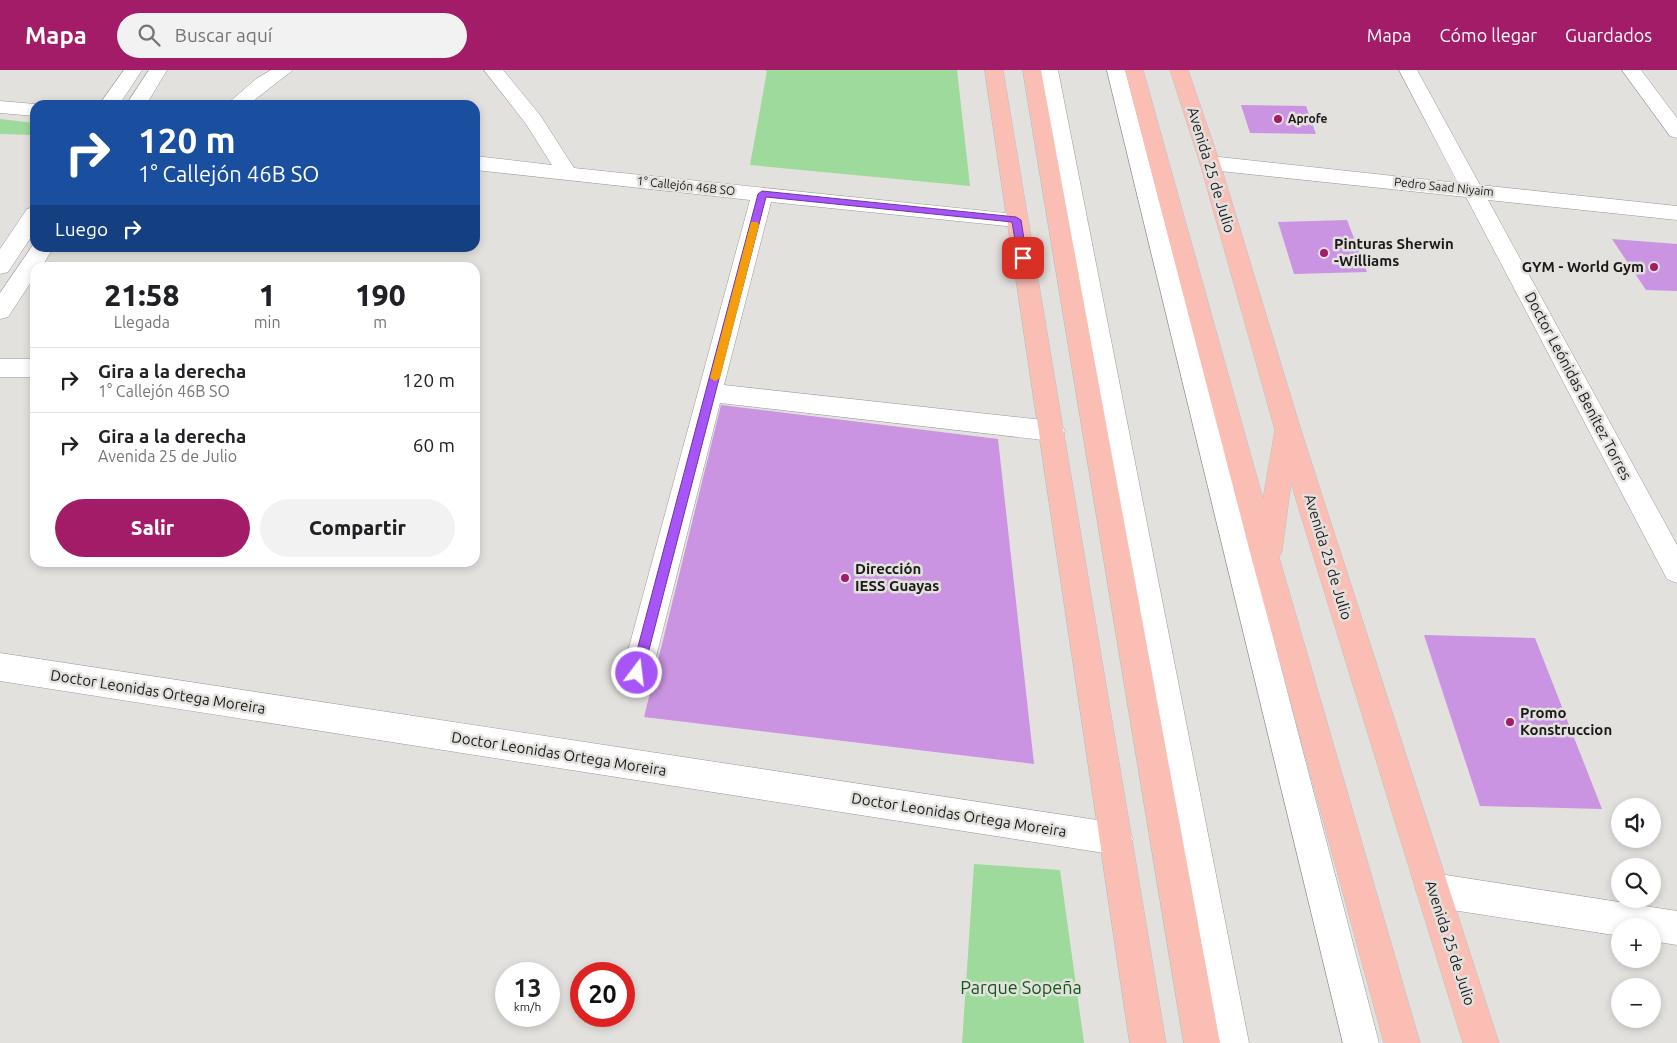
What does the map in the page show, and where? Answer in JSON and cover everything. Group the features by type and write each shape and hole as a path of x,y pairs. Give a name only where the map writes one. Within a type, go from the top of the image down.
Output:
{"main road":[{"path":"994,70 1016,220 1052,431 1148,1043"},
{"path":"1000,70 1050,170"},
{"path":"1032,70 1202,1043"},
{"path":"1134,70 1266,560 1402,1043"},
{"path":"1159,70 1195,119"},
{"name":"Avenida 25 de Julio","path":"1179,70 1210,163 1287,427 1481,1043"},
{"path":"1266,560 1287,427"}],"street":[{"path":"112,100 133,70"},
{"path":"139,100 158,70"},
{"path":"242,100 263,83 284,70"},
{"path":"493,70 513,92 544,133 567,174"},
{"path":"1049,70 1231,1043"},
{"path":"1116,70 1360,1043"},
{"name":"Doctor Leónidas Benítez Torres","path":"1408,70 1677,571"},
{"path":"1630,70 1677,132"},
{"path":"0,106 30,109"},
{"name":"Pedro Saad Niyaim","path":"1210,163 1677,213"},
{"name":"1° Callejón 46B SO","path":"480,164 1016,220"},
{"path":"637,673 762,194"},
{"path":"0,266 30,221"},
{"path":"0,311 30,266"},
{"path":"0,368 30,368"},
{"path":"711,393 1052,431"},
{"name":"Doctor Leonidas Ortega Moreira","path":"0,667 1117,839"},
{"path":"1433,890 1677,928"}],"green space":[{"path":"764,70 957,70 970,186 750,165 767,71"},
{"path":"0,119 30,122 30,135 0,134"},
{"name":"Parque Sopeña","path":"974,864 1060,870 1084,1043 962,1043"}],"building":[{"name":"Aprofe","path":"1241,105 1306,106 1316,134 1250,133"},
{"name":"Pinturas Sherwin -Williams","path":"1347,220 1367,272 1294,274 1278,222"},
{"name":"GYM - World Gym","path":"1612,239 1677,244 1677,291 1646,290"},
{"name":"Dirección IESS Guayas","path":"721,405 998,439 1034,764 644,717"},
{"name":"Promo Konstruccion","path":"1424,635 1535,638 1602,809 1480,806"}],"slow traffic":[{"path":"715,378 754,225"}],"place":[{"name":"Aprofe","path":"1278,119"},
{"name":"Pinturas Sherwin -Williams","path":"1324,253"},
{"name":"GYM - World Gym","path":"1654,267"},
{"name":"Dirección IESS Guayas","path":"845,578"},
{"name":"Promo Konstruccion","path":"1510,722"}],"route":[{"path":"637,673 762,194 1016,220 1023,258"}]}
